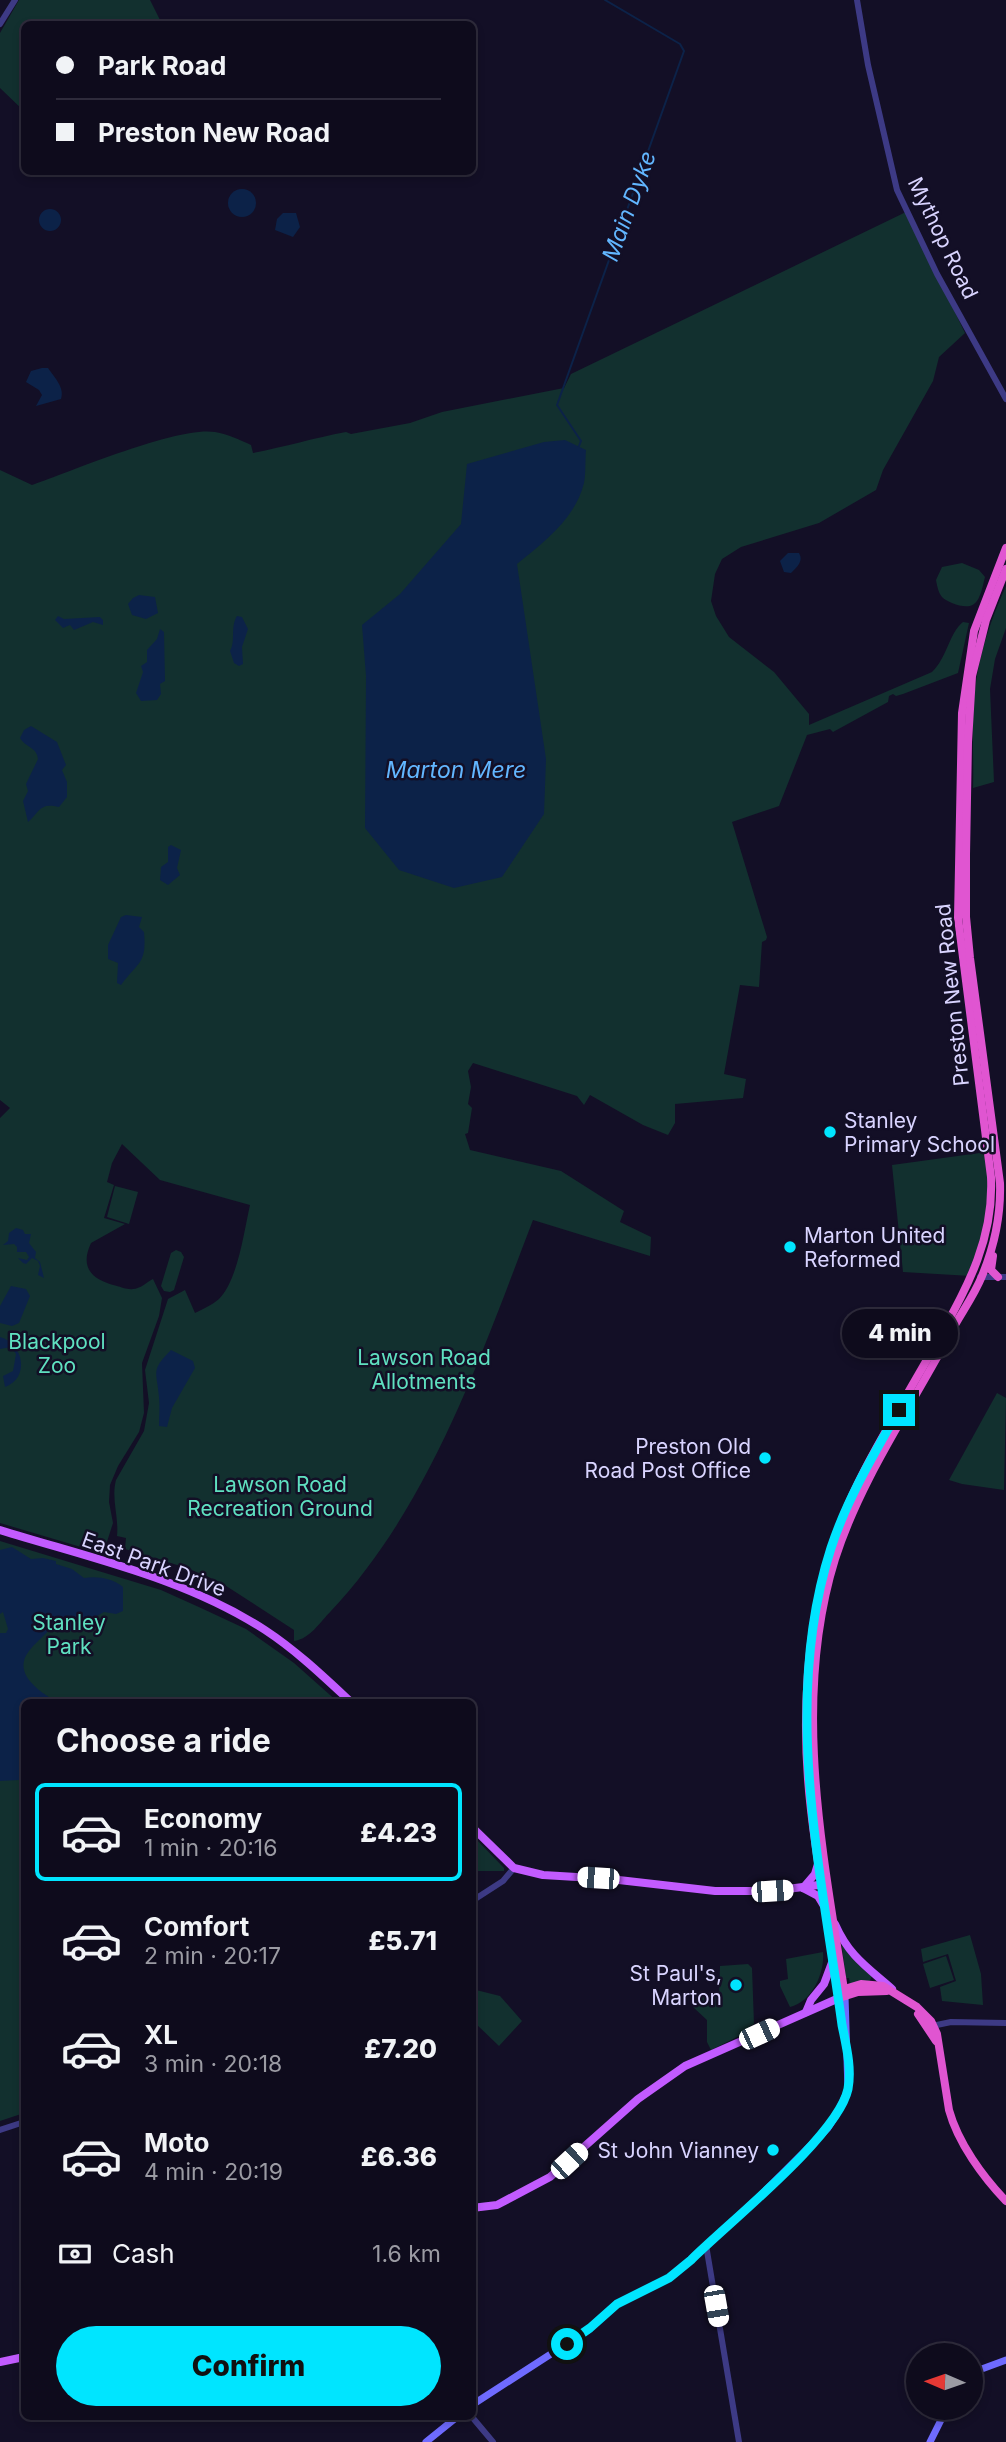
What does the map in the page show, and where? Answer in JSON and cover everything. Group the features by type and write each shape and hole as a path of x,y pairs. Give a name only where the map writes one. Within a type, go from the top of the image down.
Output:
{"highway":[{"name":"Preston New Road","path":"841,1994 835,1924 819,1864 809,1797 809,1668 821,1585 832,1546 856,1490 955,1308 976,1277 992,1204 958,909 962,706 969,656 1006,548"},
{"name":"Preston New Road","path":"841,1994 825,1908 813,1737 816,1669 828,1587 835,1558 861,1497 976,1277 995,1232 1000,1195 966,917 970,698 982,619 1006,569"},
{"path":"1000,1195 1000,1225 991,1268 992,1272 1002,1277"},
{"path":"841,1994 870,1984 883,1986 924,2014 938,2043 953,2122 977,2163 1006,2201"}],"main road":[{"name":"East Park Drive","path":"0,1530 138,1572 220,1605 266,1631 298,1654 348,1699"},
{"path":"476,1831 514,1868 543,1875 610,1879 715,1891 760,1892 825,1884"},
{"path":"803,1888 815,1874 819,1864"},
{"path":"803,1888 818,1896 825,1908"},
{"name":"Preston New Road","path":"835,1924 853,1955 898,1995"},
{"path":"806,2012 811,2000 824,1984 834,1959"},
{"path":"476,2208 497,2205 550,2177 638,2099 685,2066 841,1994 848,2090 828,2128 669,2278 617,2304 589,2330 476,2403"},
{"path":"0,2362 21,2358"},
{"path":"984,2368 1006,2360"},
{"path":"426,2442 453,2420"},
{"path":"930,2442 941,2420"}],"street":[{"path":"0,24 15,0"},
{"name":"Mythop Road","path":"857,0 868,65 897,190 937,274 1006,399"},
{"path":"976,1277 1002,1277"},
{"path":"476,1898 503,1881 514,1868"},
{"path":"932,2028 954,2023 1006,2023"},
{"path":"0,2130 21,2123"},
{"path":"706,2245 739,2442"},
{"path":"475,2420 493,2442"}],"green space":[{"path":"19,0 150,0 160,21 21,21 21,108 0,88 0,33"},
{"path":"906,212 965,333 939,357 933,381 883,470 876,490 819,523 741,547 722,559 715,574 711,601 716,616 729,637 774,672 809,714 809,725 932,672 958,627 963,622 969,623 958,673 903,694 893,694 889,696 888,702 833,732 830,729 807,735 779,806 732,822 767,937 762,942 759,987 740,985 724,1074 746,1079 743,1098 675,1104 675,1123 668,1135 643,1125 590,1095 584,1105 577,1096 473,1063 468,1071 471,1087 468,1104 472,1108 468,1133 465,1134 470,1150 561,1171 624,1211 620,1222 651,1237 650,1256 533,1220 473,1374 425,1476 366,1570 314,1629 300,1640 294,1641 294,1630 220,1582 187,1568 125,1549 126,1538 117,1536 114,1494 116,1480 144,1431 149,1403 145,1370 168,1299 185,1290 195,1313 219,1299 226,1291 236,1268 250,1205 160,1180 122,1144 112,1163 107,1182 114,1185 104,1218 125,1224 91,1243 88,1266 95,1277 127,1289 138,1288 153,1279 162,1298 159,1316 142,1363 144,1413 139,1432 118,1466 110,1485 109,1502 113,1523 104,1551 91,1550 0,1523 0,1118 10,1108 0,1100 0,470 32,485 151,442 198,432 215,432 234,437 251,445 253,453 346,432 351,434 410,423 442,412 564,388 571,374"},
{"path":"962,563 979,570 985,577 978,599 971,606 958,605 942,597 936,580 942,567"},
{"path":"1006,586 1006,628 995,659 990,689 994,782 973,788 973,715 979,663 995,611"},
{"path":"987,1152 992,1204 971,1276 903,1272 892,1165"},
{"path":"115,1186 138,1192 129,1224 107,1217"},
{"path":"176,1250 184,1257 174,1290 164,1291 161,1286 171,1253"},
{"path":"997,1393 1006,1398 1004,1490 949,1480"},
{"name":"Stanley Park","path":"0,1541 161,1590 246,1629 294,1663 334,1699 21,1699 21,2114 0,2121"},
{"path":"476,1839 504,1868 504,1871 476,1871"},
{"path":"970,1935 981,1974 983,2005 942,2001 940,1987 956,1981 948,1954 923,1962 921,1949"},
{"path":"841,1940 859,1965 872,1976 869,1982 850,1985 849,1978 846,1978"},
{"path":"823,1952 822,1969 816,1985 805,1999 790,2007 780,1986 780,1981 788,1979 786,1959"},
{"path":"946,1956 954,1980 930,1988 923,1964"},
{"path":"748,1964 752,1968 754,2024 749,2027 749,2031 711,2050 707,2042 707,2020 693,2007 697,1994 719,1995 720,1966"},
{"path":"476,1990 500,1996 522,2021 499,2046 476,2024"}],"water":[{"path":"242,189 252,193 256,203 252,213 242,217 232,213 228,203 232,193"},
{"path":"50,209 58,212 61,220 58,228 50,231 42,228 39,220 42,212"},
{"path":"283,213 296,213 300,227 293,237 275,230 277,219"},
{"path":"48,368 59,383 62,395 61,399 36,406 42,395 26,382 31,371"},
{"name":"Marton Mere","path":"565,440 586,450 585,479 580,496 557,529 517,564 546,759 544,814 502,877 454,888 399,870 365,828 366,676 362,625 400,594 461,524 467,464 544,442"},
{"path":"788,553 799,553 801,559 791,573 784,572 780,561"},
{"path":"139,595 155,597 158,613 146,619 132,615 128,604"},
{"path":"58,616 64,619 100,617 103,625 93,622 74,630 70,625 63,628 55,620"},
{"path":"237,616 242,617 248,629 242,647 243,664 239,666 234,663 230,651"},
{"path":"160,629 164,632 165,681 160,684 161,694 157,700 141,701 136,693 143,672 141,666 147,662 147,650 157,639"},
{"path":"31,726 57,742 66,765 62,770 67,782 67,797 59,807 44,807 28,822 23,801 28,791 26,784 38,759 35,752 20,738 24,730"},
{"path":"171,845 181,850 177,868 180,875 168,885 160,880 161,867 168,862 168,847"},
{"path":"121,917 142,917 139,927 144,932 145,943 143,957 121,985 117,983 118,963 108,959 108,945"},
{"path":"16,1228 23,1230 25,1234 31,1234 29,1243 36,1252 35,1258 40,1262 44,1278 38,1275 38,1261 32,1258 26,1264 23,1263 18,1258 27,1260 29,1257 26,1252 17,1252 14,1244 3,1245 8,1241 9,1233"},
{"path":"11,1286 26,1289 30,1296 19,1323 12,1326 0,1323 0,1306"},
{"path":"0,1337 14,1346 21,1361 18,1376 13,1383 5,1387 3,1376 13,1371 16,1354 11,1347 0,1349"},
{"path":"171,1350 193,1361 195,1368 172,1408 167,1427 159,1426 156,1372"},
{"path":"12,1547 31,1559 56,1561 56,1564 72,1569 84,1578 104,1578 119,1584 123,1587 123,1611 116,1614 104,1612 71,1631 49,1630 29,1651 24,1659 26,1675 30,1682 52,1699 21,1699 21,1778 0,1781 0,1633 6,1633 8,1629 3,1612 0,1614 0,1550"}],"waterway":[{"name":"Main Dyke","path":"579,446 581,441 557,405 684,51 680,44 605,0"}],"place":[{"name":"Stanley Primary School","path":"830,1132"},
{"name":"Marton United Reformed","path":"790,1247"},
{"name":"Preston Old Road Post Office","path":"765,1458"},
{"name":"St Paul's, Marton","path":"736,1985"},
{"name":"St John Vianney","path":"773,2150"}],"route":[{"path":"567,2344 617,2304 669,2278 691,2260 828,2128 848,2090 846,2040 809,1797 809,1668 815,1616 832,1546 866,1469 899,1410"}],"park label":[{"name":"Blackpool Zoo","path":"57,1353"},
{"name":"Lawson Road Allotments","path":"424,1369"},
{"name":"Lawson Road Recreation Ground","path":"280,1496"}]}
